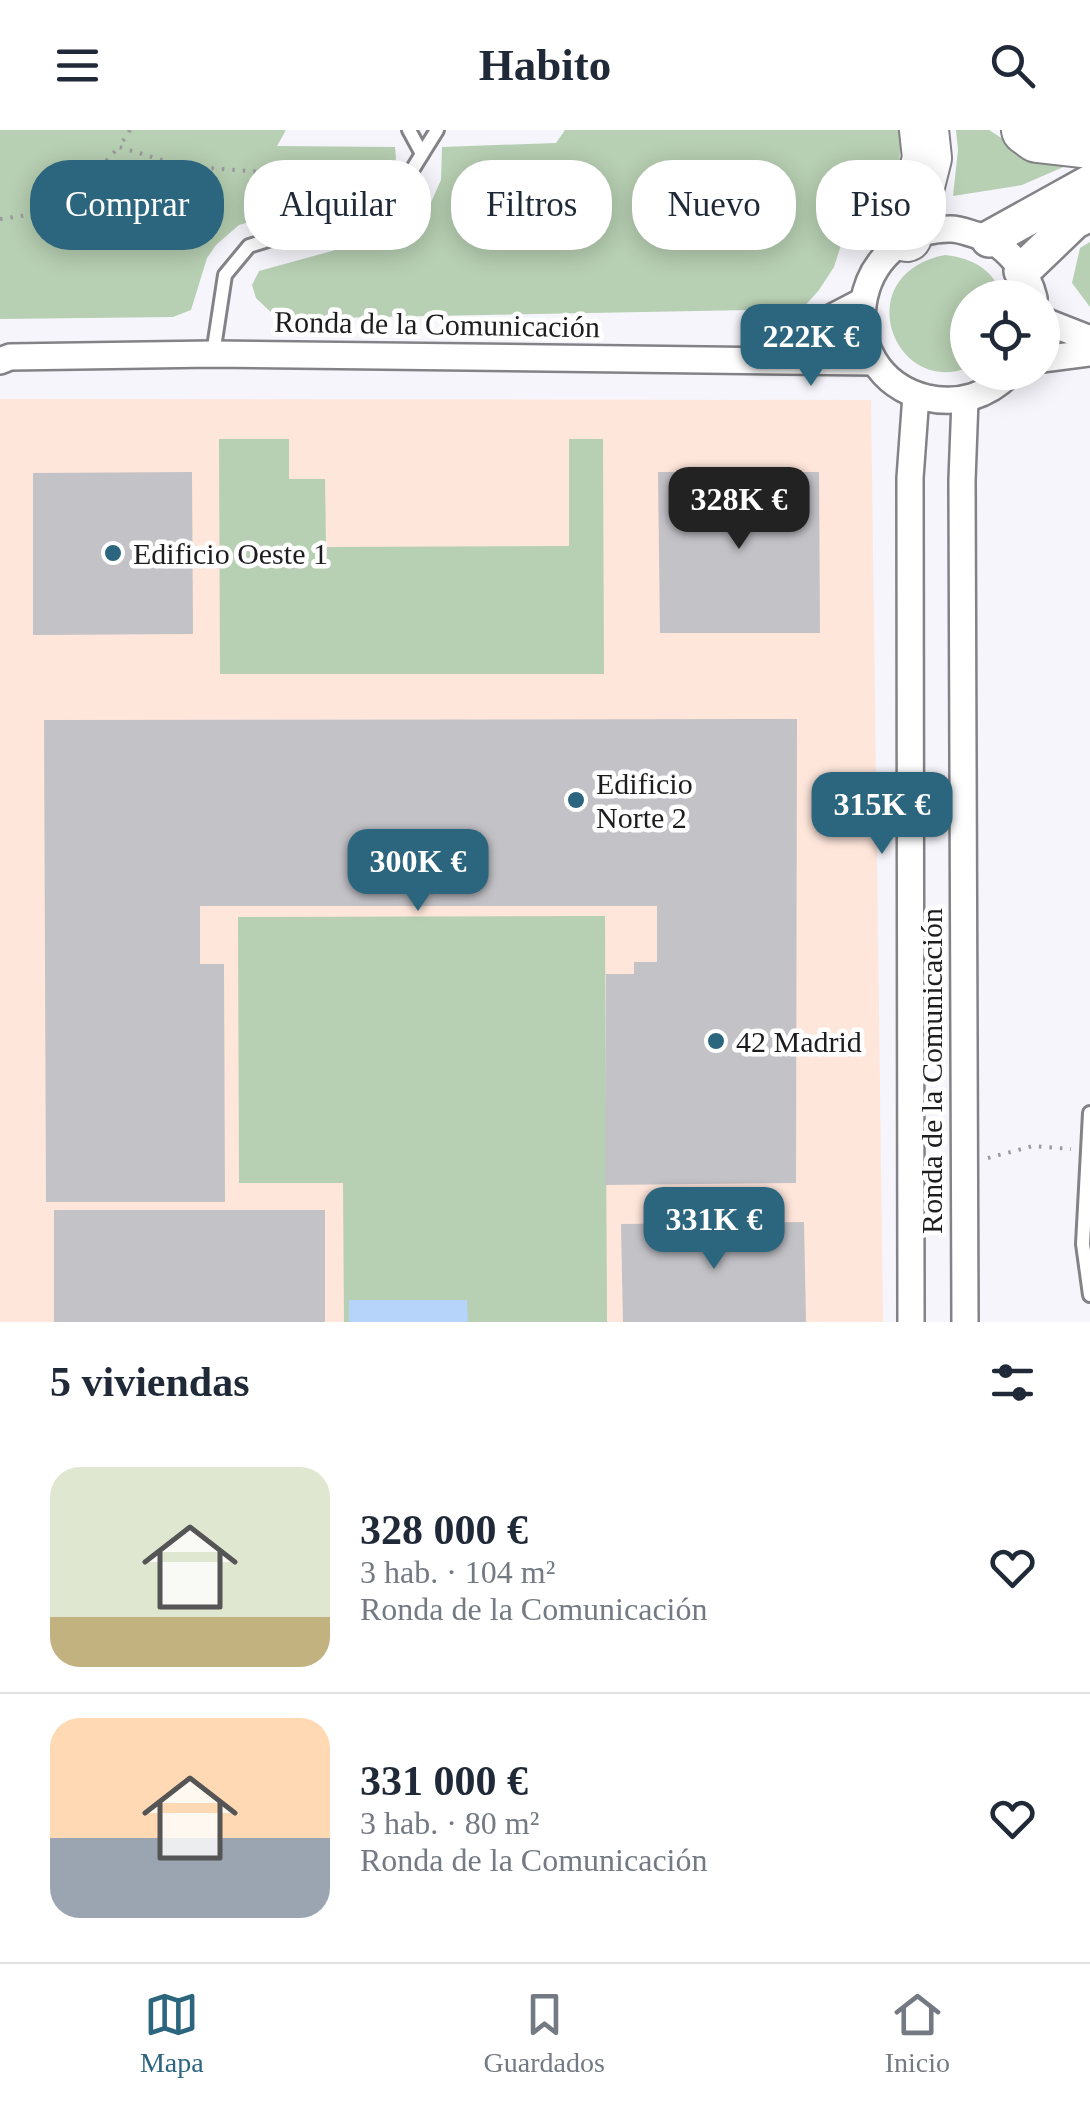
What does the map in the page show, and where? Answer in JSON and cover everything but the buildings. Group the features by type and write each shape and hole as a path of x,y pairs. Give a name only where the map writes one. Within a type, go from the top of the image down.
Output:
{"highway":[{"path":"924,130 927,160"},
{"path":"1026,130 1037,138 1090,144"}],"street":[{"path":"988,239 1090,183"},
{"path":"1031,280 1074,221 1090,214"},
{"path":"946,229 988,239 1006,252 1025,280"},
{"path":"892,250 872,274 862,302 862,331 874,362 896,386 940,401 965,400 988,390"},
{"path":"748,361 862,302"},
{"path":"1060,327 1090,339"},
{"path":"1060,357 1090,353"},
{"name":"Ronda de la Comunicación","path":"0,362 10,357 213,354 874,362"},
{"name":"Ronda de la Comunicación","path":"912,1322 910,478 916,395"},
{"name":"Ronda de la Comunicación","path":"965,400 965,1322"}],"lane":[{"path":"410,130 418,160"},
{"path":"418,160 437,130"},
{"path":"213,354 225,275 246,250"},
{"path":"1090,1113 1083,1244 1090,1295"}],"path":[{"path":"0,219 43,213 81,188 130,130"},
{"path":"119,146 182,166 244,171"},
{"path":"964,1164 1034,1146 1067,1150 1078,1147"}],"shaded area":[{"path":"0,399 871,400 883,1322 0,1322"}],"green space":[{"path":"0,130 286,130 277,146 395,147 395,160 244,160 244,224 224,238 224,160 30,160 30,250 213,250 191,310 173,317 0,319"},
{"path":"565,130 901,130 900,160 816,160 816,250 839,250 834,267 802,309 278,319 256,298 252,285 259,271 336,250 431,250 431,202 441,180 442,147 556,143"},
{"path":"956,130 989,130 1026,154 1068,165 1022,185 953,196"},
{"path":"1090,242 1090,307 1072,283 1080,248"},
{"path":"945,255 981,267 995,280 950,280 950,371 919,365 902,350 892,329 890,306 897,285 915,266"},
{"path":"219,439 289,439 289,479 325,479 326,547 569,546 569,439 603,439 604,674 220,674"},
{"path":"605,916 607,1322 344,1322 343,1183 239,1183 238,917"}],"water":[{"path":"349,1300 467,1300 468,1322 349,1322"}],"place":[{"name":"Edificio Oeste 1","path":"113,553"},
{"name":"Edificio Norte 2","path":"576,800"},
{"name":"42 Madrid","path":"716,1041"}]}
